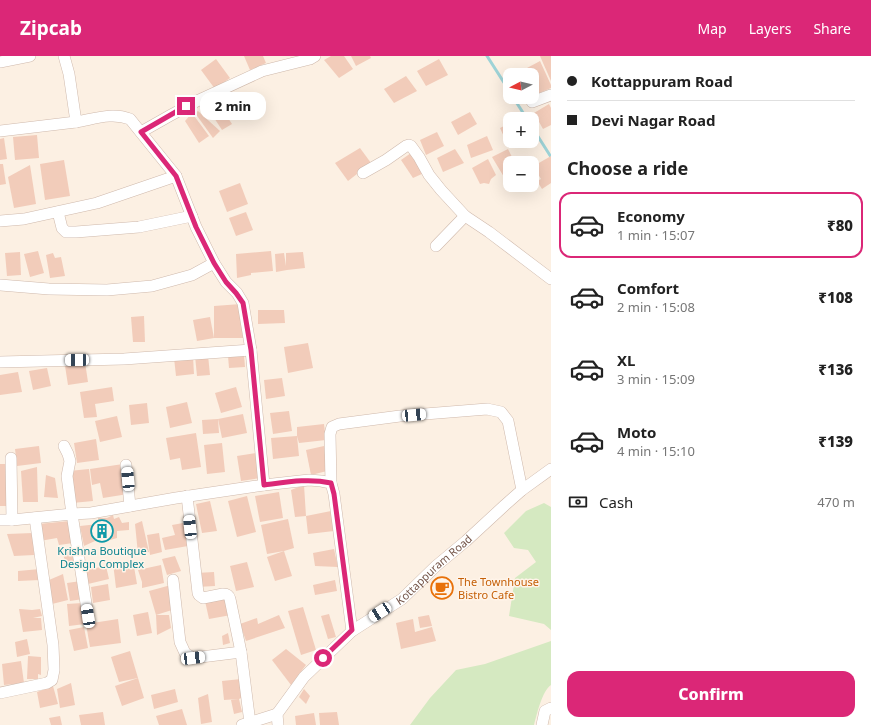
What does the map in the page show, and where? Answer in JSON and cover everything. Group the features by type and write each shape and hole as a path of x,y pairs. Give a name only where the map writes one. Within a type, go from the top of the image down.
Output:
{"street":[{"path":"0,62 30,56"},
{"path":"64,56 69,74 76,122"},
{"path":"141,132 191,104 262,71 310,59 315,56"},
{"path":"539,99 551,95"},
{"path":"0,131 76,122 109,116 123,116 130,119 176,176 196,227 214,263 226,282 243,303 251,350 264,485"},
{"path":"363,173 386,160 406,146 411,146 441,190 465,216 489,232 551,279"},
{"path":"0,221 24,219 97,203 176,176"},
{"path":"58,212 62,228 66,232 139,227 192,216"},
{"path":"436,246 465,216"},
{"path":"0,285 48,289 107,290 137,288 152,286 192,275 214,263"},
{"path":"0,362 124,359 251,350"},
{"path":"352,630 334,494 331,483 330,434 332,427 339,424 400,416 487,409 501,412 508,421 522,490"},
{"path":"64,446 70,461 67,476 88,616"},
{"path":"11,458 12,520"},
{"path":"126,465 130,506"},
{"name":"Kottappuram Road","path":"277,714 304,677 352,630 402,599 436,566 522,490 551,469"},
{"path":"0,520 91,513 187,496 264,485 309,480 331,483"},
{"path":"187,496 198,593 203,598 223,594 229,595 235,618 241,652 246,724 277,714 278,725"},
{"path":"0,693 47,683 52,680 54,670 53,645 35,518"},
{"path":"173,580 180,642 185,653 193,658 241,652"},
{"path":"542,725 544,711 551,708"}],"green space":[{"path":"544,503 551,507 551,630 544,624 509,616 515,578 536,562 528,550 514,548 504,533 526,511"},
{"path":"551,641 551,685 542,697 534,725 410,725 430,698 456,670 485,664"}],"building":[{"path":"244,56 263,56 266,63 250,70"},
{"path":"331,56 344,56 353,69 339,78 324,60"},
{"path":"351,56 370,56 371,58 356,66"},
{"path":"540,56 551,56 551,81"},
{"path":"216,59 230,78 215,89 201,70"},
{"path":"439,59 448,75 426,86 417,71"},
{"path":"540,61 551,88 539,93 539,68 527,68"},
{"path":"406,76 417,91 394,103 384,89"},
{"path":"217,101 232,124 222,130 205,104"},
{"path":"549,104 551,108 551,125 543,129 539,122 539,112 536,112"},
{"path":"198,111 220,131 213,138 195,113"},
{"path":"470,112 477,124 458,135 451,122"},
{"path":"192,113 209,136 199,143 185,121"},
{"path":"503,126 503,135 500,128"},
{"path":"437,132 444,146 426,155 420,140"},
{"path":"37,135 39,158 15,160 13,137"},
{"path":"487,136 493,150 471,158 467,145"},
{"path":"4,138 7,159 0,160 0,139"},
{"path":"360,148 371,163 348,181 335,163"},
{"path":"455,149 464,163 443,172 437,158"},
{"path":"508,149 512,156 503,156 503,175 492,157"},
{"path":"411,153 424,173 413,178 401,160"},
{"path":"551,156 551,183 542,189 539,184 539,180 541,179 539,176 539,163"},
{"path":"488,159 496,175 491,179 489,184 480,184 472,168"},
{"path":"64,160 70,196 45,200 40,164"},
{"path":"0,164 3,164 6,184 0,185"},
{"path":"30,165 36,204 14,208 8,177"},
{"path":"240,183 248,204 227,212 219,191"},
{"path":"246,212 253,230 236,236 229,218"},
{"path":"38,251 44,273 30,277 24,254"},
{"path":"271,251 273,271 251,273 251,275 237,278 236,254"},
{"path":"20,252 21,275 7,276 5,253"},
{"path":"303,252 305,268 276,272 275,254 284,253 286,266 286,253"},
{"path":"53,253 55,258 61,257 65,276 50,278 46,255"},
{"path":"241,304 243,338 214,338 214,306"},
{"path":"258,310 284,310 285,323 258,324"},
{"path":"144,316 145,342 133,342 131,317"},
{"path":"210,317 214,338 197,341 193,320"},
{"path":"308,343 313,368 288,373 284,347"},
{"path":"208,355 210,375 197,376 195,356"},
{"path":"244,355 245,367 229,368 228,356"},
{"path":"193,357 194,374 176,376 174,358"},
{"path":"85,362 88,382 68,385 65,366"},
{"path":"47,368 51,386 33,390 29,371"},
{"path":"18,372 22,392 0,395 0,375"},
{"path":"282,378 285,396 266,399 264,380"},
{"path":"112,387 114,401 95,404 97,417 84,418 80,392"},
{"path":"236,387 242,407 221,413 215,393"},
{"path":"187,402 192,423 170,428 166,407"},
{"path":"147,403 149,423 131,425 129,405"},
{"path":"289,411 292,431 273,434 270,413"},
{"path":"243,414 247,433 222,438 218,419"},
{"path":"117,416 122,437 100,442 95,421"},
{"path":"218,419 219,433 203,434 202,420"},
{"path":"324,424 326,440 299,443 297,427"},
{"path":"196,433 201,467 182,470 180,458 170,460 166,438"},
{"path":"297,436 299,456 273,459 271,438"},
{"path":"96,439 99,460 77,463 74,443"},
{"path":"222,443 225,472 207,474 204,445"},
{"path":"39,446 41,463 17,466 15,449"},
{"path":"324,446 327,471 311,475 306,450"},
{"path":"256,453 260,478 241,481 237,456"},
{"path":"0,464 6,464 6,506 0,506"},
{"path":"123,464 128,494 103,498 100,483 92,485 90,469"},
{"path":"37,467 38,502 23,502 21,471"},
{"path":"89,469 93,501 72,503 69,471"},
{"path":"46,475 55,478 58,498 44,497"},
{"path":"304,485 306,516 295,517 291,490"},
{"path":"279,492 283,518 260,522 255,496"},
{"path":"247,496 256,532 237,537 228,501"},
{"path":"210,501 217,531 202,533 196,504"},
{"path":"331,511 334,531 308,534 306,516"},
{"name":"Krishna Boutique Design Complex","path":"113,515 114,519 119,517 122,523 129,522 129,530 117,531 117,538 103,542 95,541 84,546 80,526 98,524 98,518 107,518"},
{"path":"288,519 294,548 267,554 261,525"},
{"path":"70,521 73,543 59,545 57,538 40,541 38,524"},
{"path":"142,521 149,552 138,554 135,524"},
{"path":"183,523 188,546 165,550 162,538 175,535 172,525"},
{"path":"33,533 34,555 14,556 7,534"},
{"path":"159,533 162,552 150,555 147,535"},
{"path":"334,549 338,567 315,566 313,553"},
{"path":"74,550 77,563 65,565 63,551"},
{"path":"284,551 292,576 275,581 267,557"},
{"path":"175,556 181,571 167,575 162,559"},
{"path":"133,561 137,584 116,588 113,563"},
{"path":"247,562 254,587 236,591 230,566"},
{"path":"161,565 164,583 142,588 142,582 138,570"},
{"path":"106,566 109,579 88,584 85,570"},
{"path":"40,569 40,580 18,581 18,571"},
{"path":"214,572 215,586 197,587 196,573"},
{"path":"63,574 68,600 52,604 49,580"},
{"path":"335,580 337,591 315,595 313,585"},
{"path":"81,581 83,599 70,601 67,583"},
{"path":"108,584 110,600 93,603 91,587"},
{"path":"171,585 172,610 156,615 149,591"},
{"path":"227,597 231,615 209,619 205,601"},
{"path":"82,603 85,624 69,626 67,604"},
{"path":"303,607 316,650 301,655 288,611"},
{"path":"19,609 40,609 42,616 33,618 41,618 42,630 23,632"},
{"path":"148,612 152,633 137,636 133,615"},
{"path":"329,614 336,637 328,639 321,616"},
{"path":"156,615 169,615 171,628 157,635"},
{"path":"279,615 285,628 246,641 240,624 257,618 258,624"},
{"path":"429,615 432,626 420,628 418,617"},
{"path":"118,619 121,643 90,647 86,624"},
{"path":"413,619 415,632 432,627 436,641 401,649 396,623"},
{"path":"84,627 88,648 74,651 69,630"},
{"path":"228,633 230,643 223,645 222,636"},
{"path":"27,639 30,654 17,657 15,642"},
{"path":"286,649 306,665 291,685 272,660"},
{"path":"130,651 138,678 119,682 111,657"},
{"path":"28,656 41,657 41,675 38,674 38,679 27,679"},
{"path":"21,661 24,683 4,685 2,664"},
{"path":"138,678 144,698 122,706 115,686"},
{"path":"241,679 243,697 239,699 224,700 222,681"},
{"path":"71,683 75,705 60,708 57,689"},
{"path":"53,686 58,704 40,708 37,692"},
{"path":"175,689 178,702 154,709 151,695"},
{"path":"304,689 310,696 306,704 299,697"},
{"path":"208,694 212,722 201,724 198,698"},
{"path":"239,699 242,712 234,714 231,700"},
{"path":"182,709 187,725 159,725 156,716"},
{"path":"103,712 105,725 81,725 79,715"},
{"path":"337,712 339,725 320,725 319,713"},
{"path":"314,713 316,725 296,725 295,716"},
{"path":"60,716 62,725 51,725 49,718"}],"waterway":[{"path":"487,56 503,81"},
{"path":"517,104 523,112"},
{"path":"539,138 551,157"}],"place":[{"name":"Krishna Boutique Design Complex","path":"102,531"},
{"name":"The Townhouse Bistro Cafe","path":"442,588"}],"route":[{"path":"186,106 141,132 176,176 196,227 214,263 226,282 243,303 251,350 264,485 309,480 321,481 331,483 334,494 352,630 323,658"}]}
